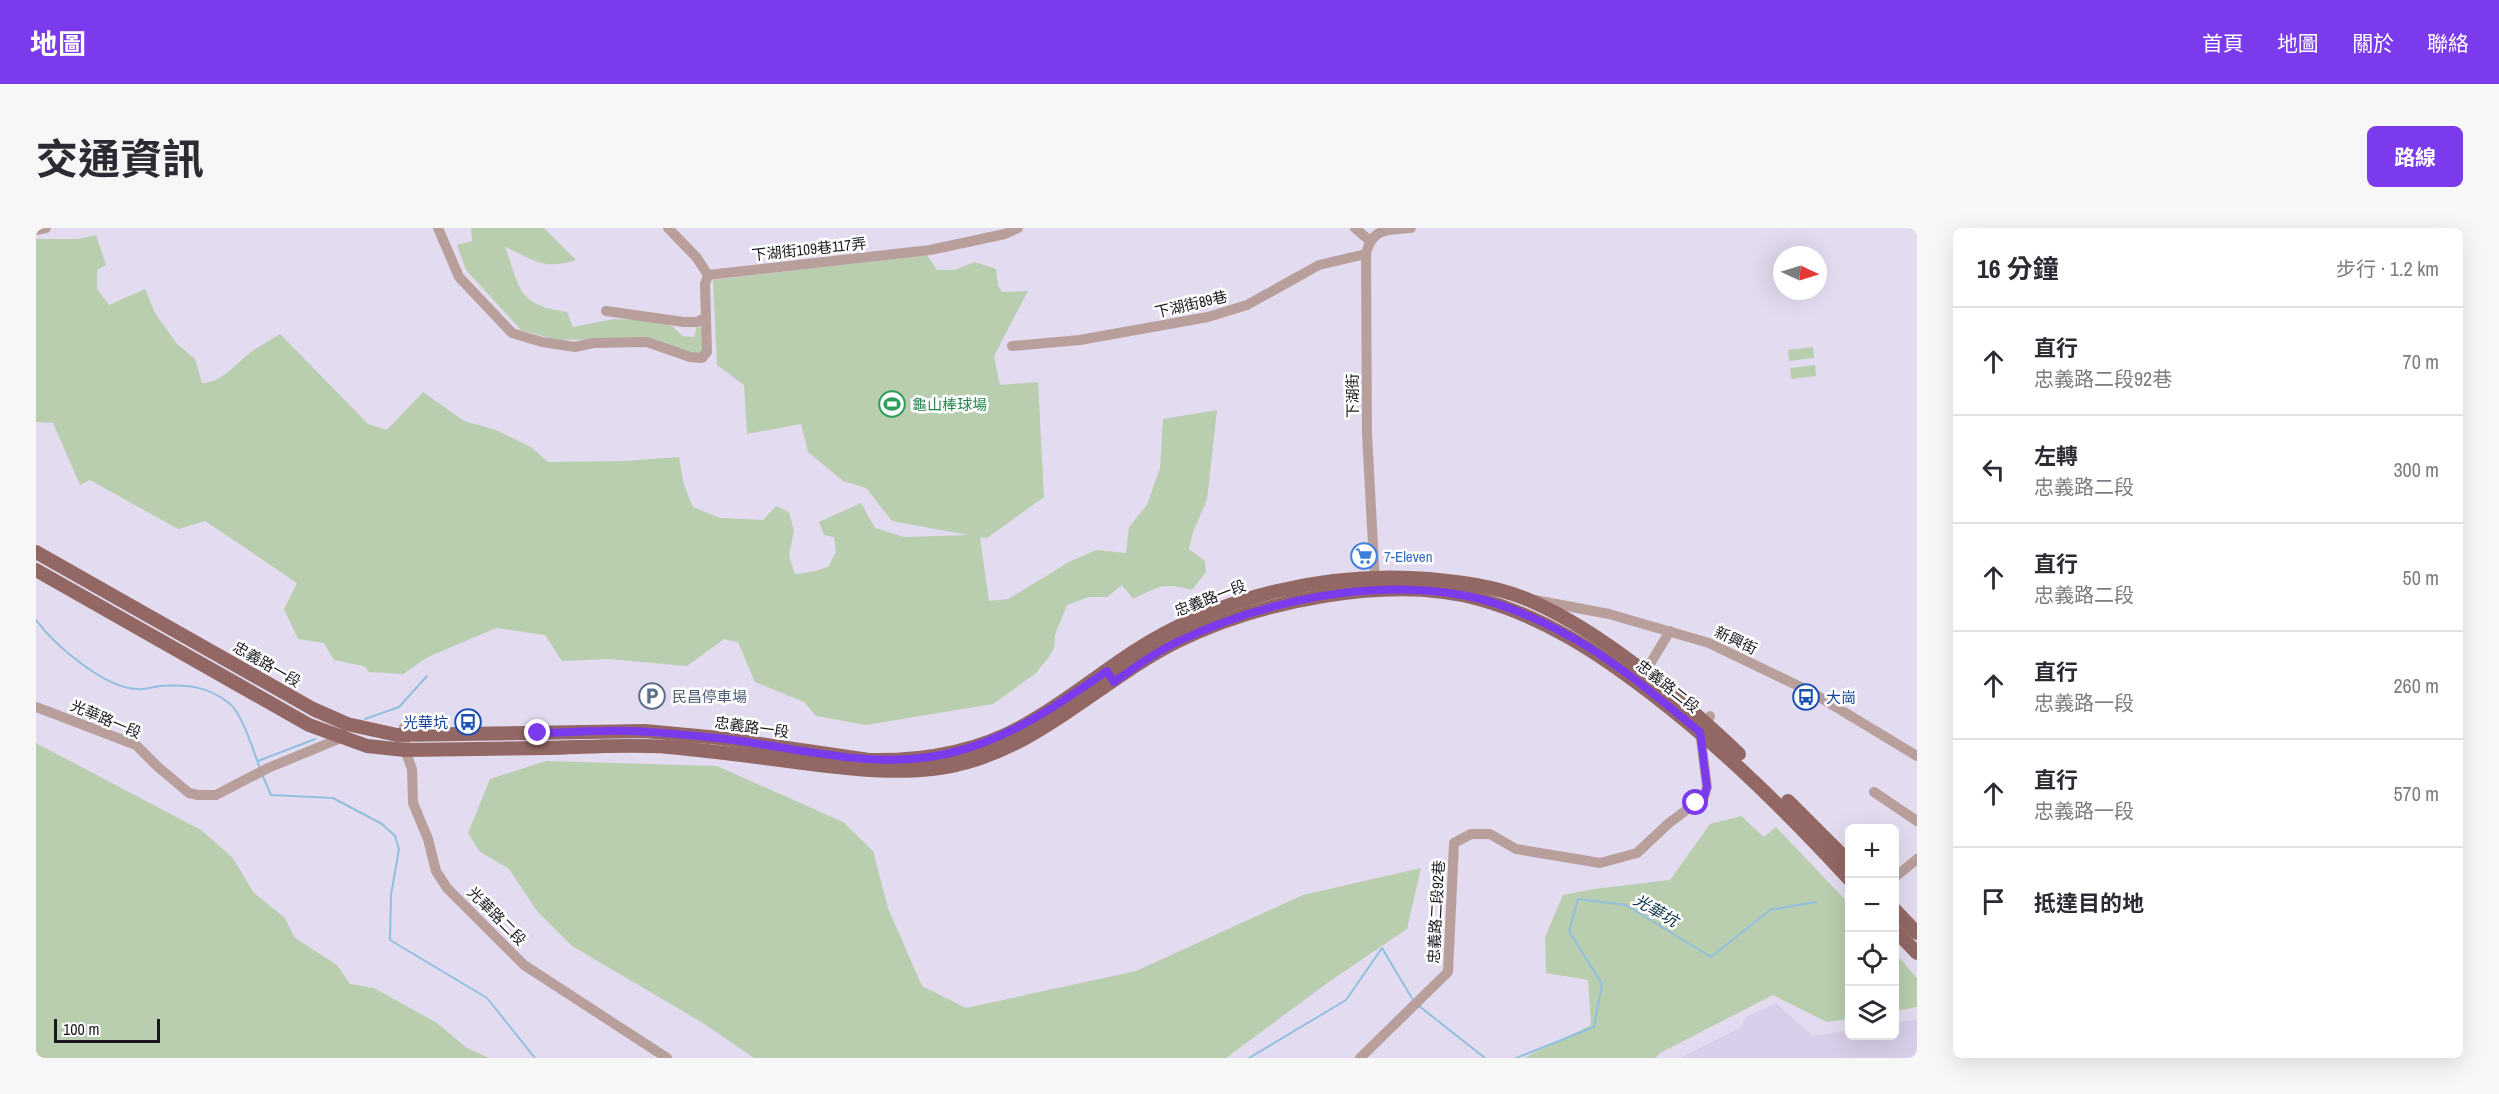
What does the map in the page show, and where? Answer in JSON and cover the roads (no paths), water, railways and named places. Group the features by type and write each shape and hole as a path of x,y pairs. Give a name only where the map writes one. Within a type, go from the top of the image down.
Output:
{"main road":[{"name":"忠義路一段","path":"37,552 313,709 347,724 404,731 665,733 718,745"},
{"name":"忠義路一段","path":"36,570 309,725 367,746 405,750 718,745 869,760 925,757 950,753 986,742 1026,724 1110,676 1133,652 1186,623 1244,601 1319,582 1375,588 1467,582"},
{"name":"忠義路二段","path":"1467,582 1524,598 1582,630 1639,681"},
{"name":"忠義路二段","path":"1375,588 1466,596 1513,609 1566,634 1705,724 1797,809 1845,858"},
{"name":"忠義路二段","path":"1705,724 1848,878"},
{"path":"1899,914 1917,933"},
{"path":"1897,932 1917,953"}],"street":[{"path":"36,230 46,228"},
{"path":"438,228 459,277 512,333 542,342 575,346 593,342 647,342 690,357 702,358 707,352 705,284 708,275 677,235 668,228"},
{"name":"下湖街109巷117弄","path":"708,275 930,250 1005,234 1018,228"},
{"path":"1355,228 1369,240 1379,230 1411,228"},
{"name":"下湖街","path":"1369,240 1366,254 1367,434 1375,588"},
{"name":"下湖街89巷","path":"1012,346 1080,340 1208,317 1247,305 1319,265 1366,254"},
{"path":"606,310 684,322 697,322 705,318"},
{"name":"新興街","path":"1524,598 1566,605 1709,643 1811,692 1917,756"},
{"path":"1639,681 1670,631"},
{"name":"光華路一段","path":"36,707 136,745 189,793 216,795 268,768 341,738"},
{"path":"341,738 347,724"},
{"name":"忠義路二段92巷","path":"1360,1058 1448,972 1454,843 1471,834 1490,834 1516,849 1600,862 1637,853 1669,823 1704,797 1707,787 1705,724"},
{"name":"光華路二段","path":"404,731 405,750 412,769 413,803 428,839 436,871 447,888 524,965 668,1058"},
{"path":"1874,792 1917,821"},
{"path":"1899,874 1917,859"}],"waterway":[{"name":"光華坑","path":"36,620 81,664 124,687 140,689 179,685 196,687 221,697 234,708 238,715 260,769"},
{"path":"365,719 399,707 427,676"},
{"path":"258,761 315,739"},
{"name":"光華坑","path":"262,774 271,795 333,798 382,824 395,836 399,849 391,895 390,940 487,998 535,1058"},
{"name":"光華坑","path":"1516,1058 1594,1027 1602,984 1569,931 1578,899 1626,905 1711,957 1770,910 1816,902"},
{"name":"光華坑","path":"1249,1058 1346,1000 1382,948 1413,1000"},
{"name":"光華坑","path":"1419,1006 1485,1058"}],"place":[{"name":"龜山棒球場","path":"892,404"},
{"name":"7-Eleven","path":"1364,556"},
{"name":"民昌停車場","path":"652,696"},
{"name":"大崗","path":"1806,697"},
{"name":"光華坑","path":"468,722"}]}
